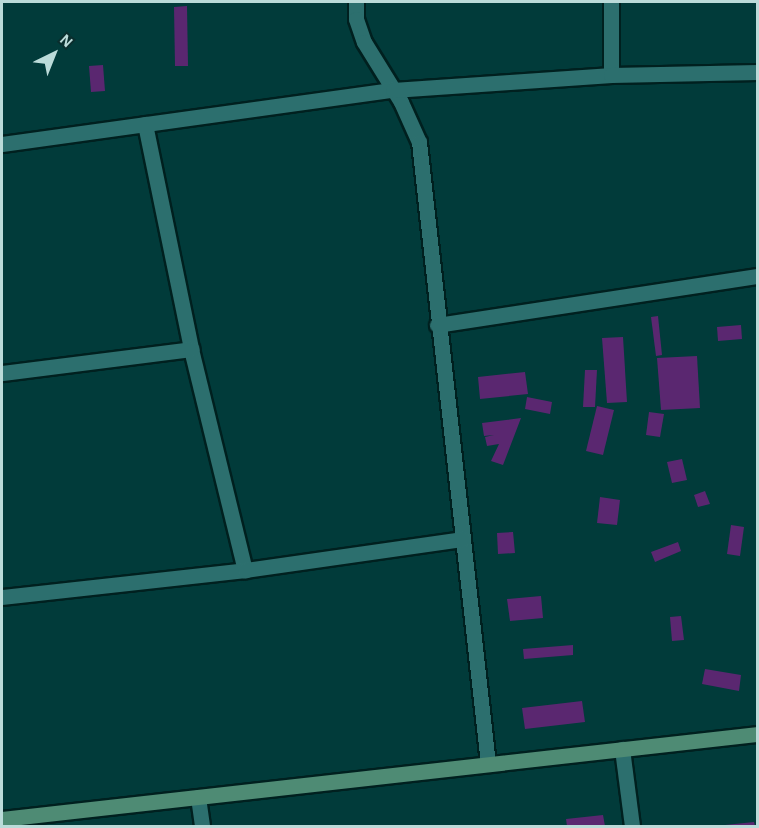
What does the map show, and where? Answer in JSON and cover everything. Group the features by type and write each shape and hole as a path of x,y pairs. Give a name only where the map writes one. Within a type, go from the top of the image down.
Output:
{"street":[{"path":"356,2 356,19 364,42 393,90 419,142 437,325 488,764"},
{"path":"611,2 611,75"},
{"path":"2,144 393,90 611,75 758,72"},
{"path":"145,124 191,349 245,570"},
{"path":"437,325 758,276"},
{"path":"2,373 191,349"},
{"path":"2,597 245,570 463,539"},
{"path":"2,819 758,734"},
{"path":"622,749 632,826"},
{"path":"198,797 202,826"}],"building":[{"path":"187,6 188,66 175,66 174,7"},
{"path":"103,65 105,91 91,92 89,66"},
{"path":"658,316 662,355 656,356 651,317"},
{"path":"741,325 742,339 718,341 717,327"},
{"path":"623,337 627,402 607,403 602,338"},
{"path":"697,356 700,408 661,410 657,358"},
{"path":"585,370 597,370 595,407 583,407"},
{"path":"525,372 528,394 480,399 478,377"},
{"path":"527,397 552,402 550,414 525,409"},
{"path":"597,406 614,410 603,455 586,451"},
{"path":"649,412 664,414 660,437 646,435"},
{"path":"521,418 503,465 491,461 499,444 487,446 485,437 494,435 484,436 482,423"},
{"path":"682,459 687,480 672,483 667,462"},
{"path":"705,491 710,504 698,507 694,495"},
{"path":"600,497 620,500 617,525 597,523"},
{"path":"731,525 744,527 740,556 727,554"},
{"path":"513,532 515,553 498,554 497,533"},
{"path":"678,542 681,551 655,562 651,552"},
{"path":"541,596 543,618 510,621 507,599"},
{"path":"681,616 684,640 672,641 670,617"},
{"path":"573,645 573,655 524,659 523,649"},
{"path":"705,669 741,675 739,691 702,684"},
{"path":"582,701 585,722 525,729 522,708"},
{"path":"603,815 605,826 567,826 566,819"},
{"path":"754,822 755,826 725,826 725,825"}]}
